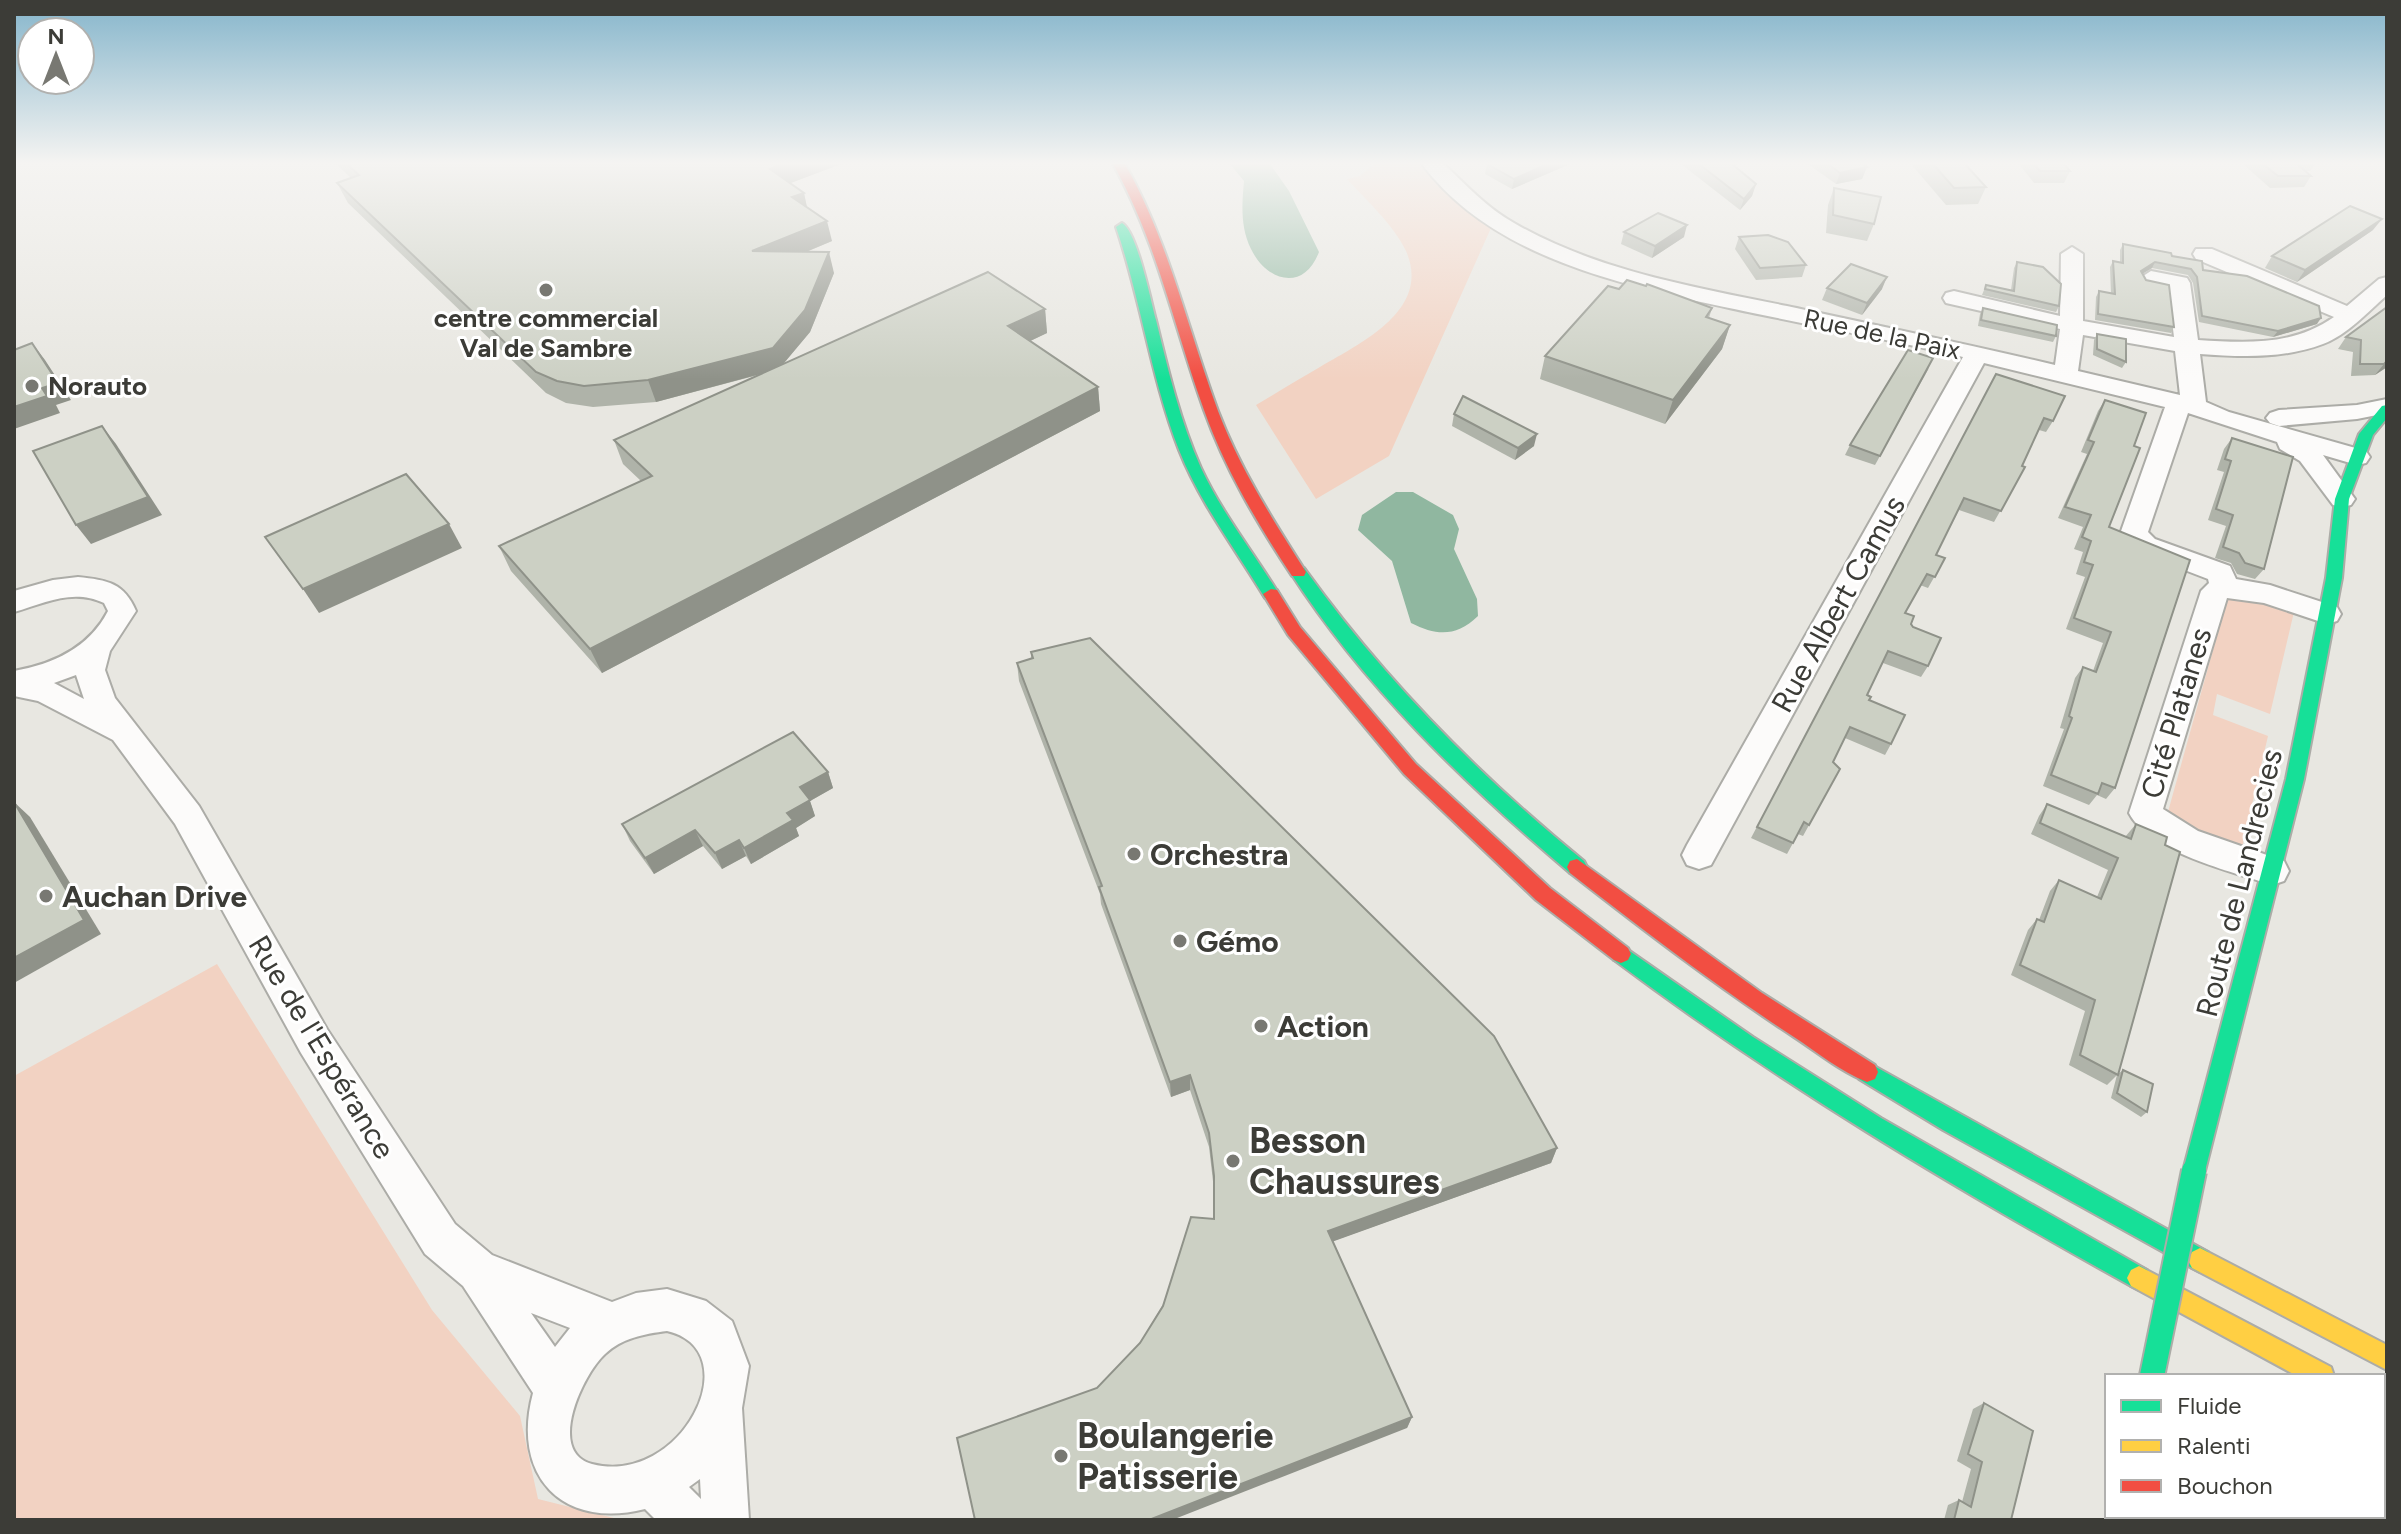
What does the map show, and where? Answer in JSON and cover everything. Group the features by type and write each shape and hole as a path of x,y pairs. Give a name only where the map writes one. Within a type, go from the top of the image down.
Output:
{"main road":[{"path":"1124,236 1147,301 1175,419 1202,485 1278,612 1347,700 1451,810 1519,873 1593,934 1810,1089 2059,1234 2318,1374"},
{"path":"1156,236 1179,297 1210,411 1233,465 1315,597 1392,692 1478,780 1563,856 1643,918 1735,986 1841,1056 2075,1193 2387,1358"},
{"name":"Route de Landrecies","path":"2152,1374 2194,1171 2295,779 2327,614 2342,499 2360,448 2387,407"}],"street":[{"name":"Rue de la Paix","path":"1523,236 1580,262 1652,285 1977,354 2360,448"},
{"path":"2065,375 2072,323 2072,254"},
{"path":"2204,254 2348,315"},
{"path":"2151,278 2179,283 2188,348 2187,405 2134,534 2145,545 2220,573 2224,586 2241,588 2327,614"},
{"path":"1954,298 2188,348 2285,346 2316,338 2387,284"},
{"name":"Rue Albert Camus","path":"1699,855 1977,354"},
{"path":"2270,424 2387,407"},
{"path":"2270,424 2309,455 2342,499"},
{"path":"14,572 45,590"},
{"path":"14,602 45,590 76,585 100,588 116,597 122,611 114,630 96,649 70,666 14,684"},
{"name":"Cité Platanes","path":"2224,586 2215,591 2145,813 2155,824 2176,835 2272,871"},
{"name":"Rue de l'Espérance","path":"96,649 90,670 101,702 187,815 314,1041 440,1239 478,1271 555,1387"},
{"name":"Rue de l'Espérance","path":"14,684 46,692 124,733"},
{"name":"Rue de l'Espérance","path":"478,1271 612,1323"},
{"path":"721,1411 701,1448 679,1469 654,1485 626,1493 599,1492 575,1483 558,1466 549,1443 548,1415 555,1387 579,1351 612,1323 640,1312 667,1310 692,1316 711,1332 721,1348 726,1368 726,1389 721,1411 725,1520"},
{"path":"654,1485 689,1520"}],"shaded area":[{"path":"1246,236 1311,236 1319,252 1304,273 1285,278 1266,269"},
{"path":"1397,236 1488,236 1389,456 1316,499 1256,405 1354,347 1388,322 1409,291 1411,272"},
{"path":"1396,492 1413,492 1453,515 1459,529 1454,549 1477,599 1478,616 1462,628 1438,632 1411,623 1392,561 1358,530 1362,515"},
{"path":"2237,593 2294,612 2270,714 2217,694 2213,715 2268,736 2241,852 2166,819 2228,596"},
{"path":"217,964 432,1310 520,1416 538,1499 622,1520 14,1520 14,1076"}],"building":[{"path":"392,236 791,236 752,251 829,252 805,310 773,348 648,380 584,386 557,381 536,372"},
{"path":"1632,236 1671,236 1655,246"},
{"path":"1770,236 1788,242 1806,265 1760,268 1739,237"},
{"path":"2304,236 2357,236 2305,270 2272,256"},
{"path":"2123,244 2202,261 2203,270 2247,276 2319,306 2321,318 2278,331 2202,316 2197,277 2191,269 2155,262 2141,271 2146,280 2169,285 2174,327 2098,314 2099,291 2115,294 2113,261 2123,263"},
{"path":"2017,262 2043,267 2061,284 2059,306 1985,289 1986,285 2014,291"},
{"path":"1851,264 1887,277 1867,303 1827,288"},
{"path":"988,272 1045,309 1008,326 1098,387 590,649 499,546 652,476 614,440"},
{"path":"1627,280 1647,284 1712,308 1706,317 1730,325 1673,400 1545,356 1608,286 1619,289"},
{"path":"2387,307 2387,361 2384,364 2360,364 2361,340 2346,337"},
{"path":"1983,308 2057,325 2056,336 1981,320"},
{"path":"2097,334 2126,339 2126,362 2097,349"},
{"path":"32,343 58,383 42,388 47,396 14,407 14,350"},
{"path":"1908,350 1933,358 1880,456 1850,445"},
{"path":"1996,374 2065,396 2053,421 2044,418 2022,466 2025,467 2001,511 1964,498 1936,555 1945,558 1935,577 1927,574 1905,613 1914,616 1913,627 1941,638 1928,666 1888,651 1867,695 1871,697 1869,700 1905,715 1891,744 1850,727 1833,762 1840,769 1809,825 1804,822 1793,843 1757,827"},
{"path":"1463,396 1537,434 1518,448 1454,414"},
{"path":"2105,400 2146,413 2134,446 2140,448 2109,527 2190,560 2115,788 2102,783 2098,794 2051,775 2072,718 2069,716 2083,667 2096,672 2111,632 2074,618 2093,565 2084,562 2091,541 2082,537 2091,515 2065,507 2094,442 2088,440"},
{"path":"102,426 148,497 76,525 33,451"},
{"path":"2232,438 2293,457 2264,569 2245,563 2239,553 2223,547 2233,515 2216,509 2231,461 2225,459"},
{"path":"406,474 449,524 303,589 265,537"},
{"path":"1090,638 1494,1036 1557,1148 1328,1231 1412,1417 1149,1520 975,1520 957,1438 1097,1388 1140,1343 1163,1306 1191,1217 1214,1219 1214,1176 1209,1133 1190,1075 1170,1082 1099,887 1102,886 1017,663 1033,658 1031,652"},
{"path":"793,732 828,772 800,787 810,800 787,813 793,820 744,848 739,840 715,853 695,830 645,858 622,824"},
{"name":"Auchan Drive","path":"14,802 84,920 14,958"},
{"path":"2047,804 2131,839 2136,824 2167,837 2165,845 2180,852 2118,1075 2080,1055 2095,1000 2020,965 2037,919 2044,922 2059,880 2101,899 2118,858 2040,823"},
{"path":"2123,1070 2153,1084 2147,1112 2117,1093"},
{"path":"1984,1403 2033,1431 2011,1520 1954,1520 1959,1500 1971,1507 1982,1462 1968,1454"}],"traffic: fast":[{"path":"1125,236 1187,452 1215,507 1271,594"},
{"path":"2194,1171 2295,779 2334,578 2342,499 2366,434 2387,409"},
{"path":"1298,572 1358,652 1427,729 1501,802 1577,867"},
{"path":"1621,954 1745,1043 1874,1126 2139,1278"},
{"path":"1867,1072 1951,1123 2200,1260"},
{"path":"2152,1374 2194,1171"}],"traffic: slow":[{"path":"2200,1260 2387,1358"},
{"path":"2139,1278 2318,1374"}],"traffic: jam":[{"path":"1154,236 1211,411 1229,454 1261,514 1298,572"},
{"path":"1271,594 1294,631 1410,769 1543,894 1621,954"},
{"path":"1577,867 1719,974 1867,1072"}],"place":[{"name":"centre commercial Val de Sambre","path":"546,290"},
{"name":"Norauto","path":"32,386"},
{"name":"Orchestra","path":"1134,854"},
{"name":"Auchan Drive","path":"46,896"},
{"name":"Gémo","path":"1180,941"},
{"name":"Action","path":"1261,1026"},
{"name":"Besson Chaussures","path":"1233,1161"},
{"name":"Boulangerie Patisserie","path":"1061,1456"}]}
